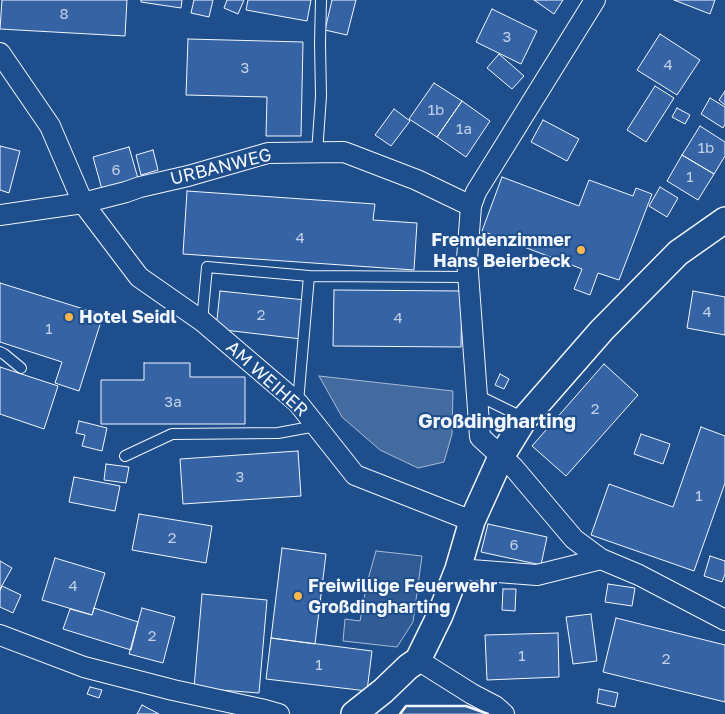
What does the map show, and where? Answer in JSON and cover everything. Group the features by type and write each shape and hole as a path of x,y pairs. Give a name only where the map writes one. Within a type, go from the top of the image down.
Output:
{"street":[{"path":"595,0 476,192 471,206 467,259 480,437 514,468 574,539 601,559 639,575 725,620"},
{"name":"AM WEIHER","path":"0,53 50,126 83,203 139,278 202,321 298,403 355,475 472,521"},
{"name":"URBANWEG","path":"0,215 83,203 188,176 268,152 344,152 417,180 471,206"},
{"path":"354,714 418,660 440,615 458,568 472,521 501,457 525,418 602,330 678,253 725,220"},
{"path":"458,568 537,575 601,559"},
{"path":"0,635 84,667 173,690 279,714"},
{"path":"418,660 495,706 504,714"}],"lane":[{"path":"317,152 321,96 321,0"},
{"path":"202,321 206,267 309,276 468,277"},
{"path":"298,403 309,276"},
{"path":"0,352 21,368"},
{"path":"477,395 525,418"},
{"path":"125,456 172,434 278,433 316,426"}],"shaded area":[{"path":"319,376 453,391 452,434 444,462 418,468 380,450 342,417"},
{"path":"376,551 422,556 413,622 397,647 343,641 345,619 360,621 367,583"},
{"path":"406,706 466,706 488,714 400,714"}],"building":[{"path":"2,0 127,0 125,36 0,29"},
{"path":"141,0 182,0 181,8 141,2"},
{"path":"194,0 213,0 209,17 191,13"},
{"path":"227,0 244,0 238,14 224,8"},
{"path":"248,0 311,0 307,21 246,10"},
{"path":"332,0 356,0 347,35 325,30"},
{"path":"534,0 563,0 554,14"},
{"path":"674,0 715,0 710,14"},
{"path":"492,9 537,31 521,64 476,42"},
{"path":"660,34 700,60 677,95 637,70"},
{"path":"188,39 303,42 301,136 266,136 267,97 186,95"},
{"path":"499,54 524,76 512,89 487,68"},
{"path":"434,83 462,101 437,137 409,119"},
{"path":"655,86 674,98 646,142 627,130"},
{"path":"725,91 725,105 719,100"},
{"path":"710,98 725,107 725,124 723,128 701,114"},
{"path":"462,101 490,121 466,157 437,137"},
{"path":"677,108 690,115 685,124 672,117"},
{"path":"394,109 410,121 391,146 375,135"},
{"path":"543,120 579,139 567,161 531,142"},
{"path":"700,126 725,142 725,156 714,174 682,155"},
{"path":"0,146 20,151 9,193 0,190"},
{"path":"129,147 139,182 103,193 93,157"},
{"path":"153,150 158,170 141,175 136,155"},
{"path":"682,155 714,174 698,200 667,181"},
{"name":"Fremdenzimmer Hans Beierbeck","path":"502,177 579,206 589,180 633,196 636,188 652,194 619,280 598,273 590,295 574,289 582,269 482,231"},
{"path":"660,187 678,198 667,217 649,206"},
{"path":"187,191 375,204 373,220 417,223 414,270 183,254"},
{"path":"0,283 103,315 79,391 55,383 62,362 0,342"},
{"path":"334,290 462,291 461,347 333,346"},
{"path":"220,291 305,300 301,339 216,329"},
{"path":"693,291 725,297 725,335 687,328"},
{"path":"144,363 190,363 190,377 245,377 245,424 101,424 101,380 144,380"},
{"path":"604,364 638,395 566,476 532,446"},
{"path":"0,367 58,386 44,429 0,414"},
{"path":"500,374 509,379 504,389 495,385"},
{"path":"79,421 107,428 102,451 82,446 85,435 76,433"},
{"path":"701,427 725,436 725,483 694,571 591,535 609,484 673,507"},
{"path":"641,434 670,444 663,464 634,454"},
{"path":"298,451 301,496 183,504 180,459"},
{"path":"106,464 129,467 126,483 104,480"},
{"path":"74,477 120,486 115,511 69,502"},
{"path":"139,514 212,526 206,563 132,550"},
{"path":"488,524 547,537 541,565 481,552"},
{"name":"Freiwillige Feuerwehr Großdingharting","path":"282,548 326,554 315,644 271,638"},
{"path":"710,556 725,561 725,574 722,582 704,576"},
{"path":"55,558 105,573 92,615 42,600"},
{"path":"0,561 12,568 0,589"},
{"path":"608,584 635,588 632,606 605,602"},
{"path":"2,586 21,595 13,613 0,607 0,591"},
{"path":"503,589 516,589 515,611 502,610"},
{"path":"202,594 267,600 259,693 194,688"},
{"path":"94,608 138,622 131,650 63,629 70,609 92,615"},
{"path":"142,608 175,617 163,663 129,654"},
{"path":"591,614 597,661 573,664 566,617"},
{"path":"616,618 725,645 725,702 603,672"},
{"path":"558,633 559,677 487,680 485,635"},
{"path":"271,638 372,651 367,691 266,679"},
{"path":"90,687 102,690 99,698 87,694"},
{"path":"599,689 618,693 615,707 597,703"},
{"path":"142,705 159,714 137,714"}],"wall":[{"path":"400,714 406,706 466,706 488,714"}],"place":[{"name":"Fremdenzimmer Hans Beierbeck","path":"581,250"},
{"name":"Hotel Seidl","path":"69,317"},
{"name":"Freiwillige Feuerwehr Großdingharting","path":"298,596"}],"district":[{"name":"Großdingharting","path":"497,422"}]}
